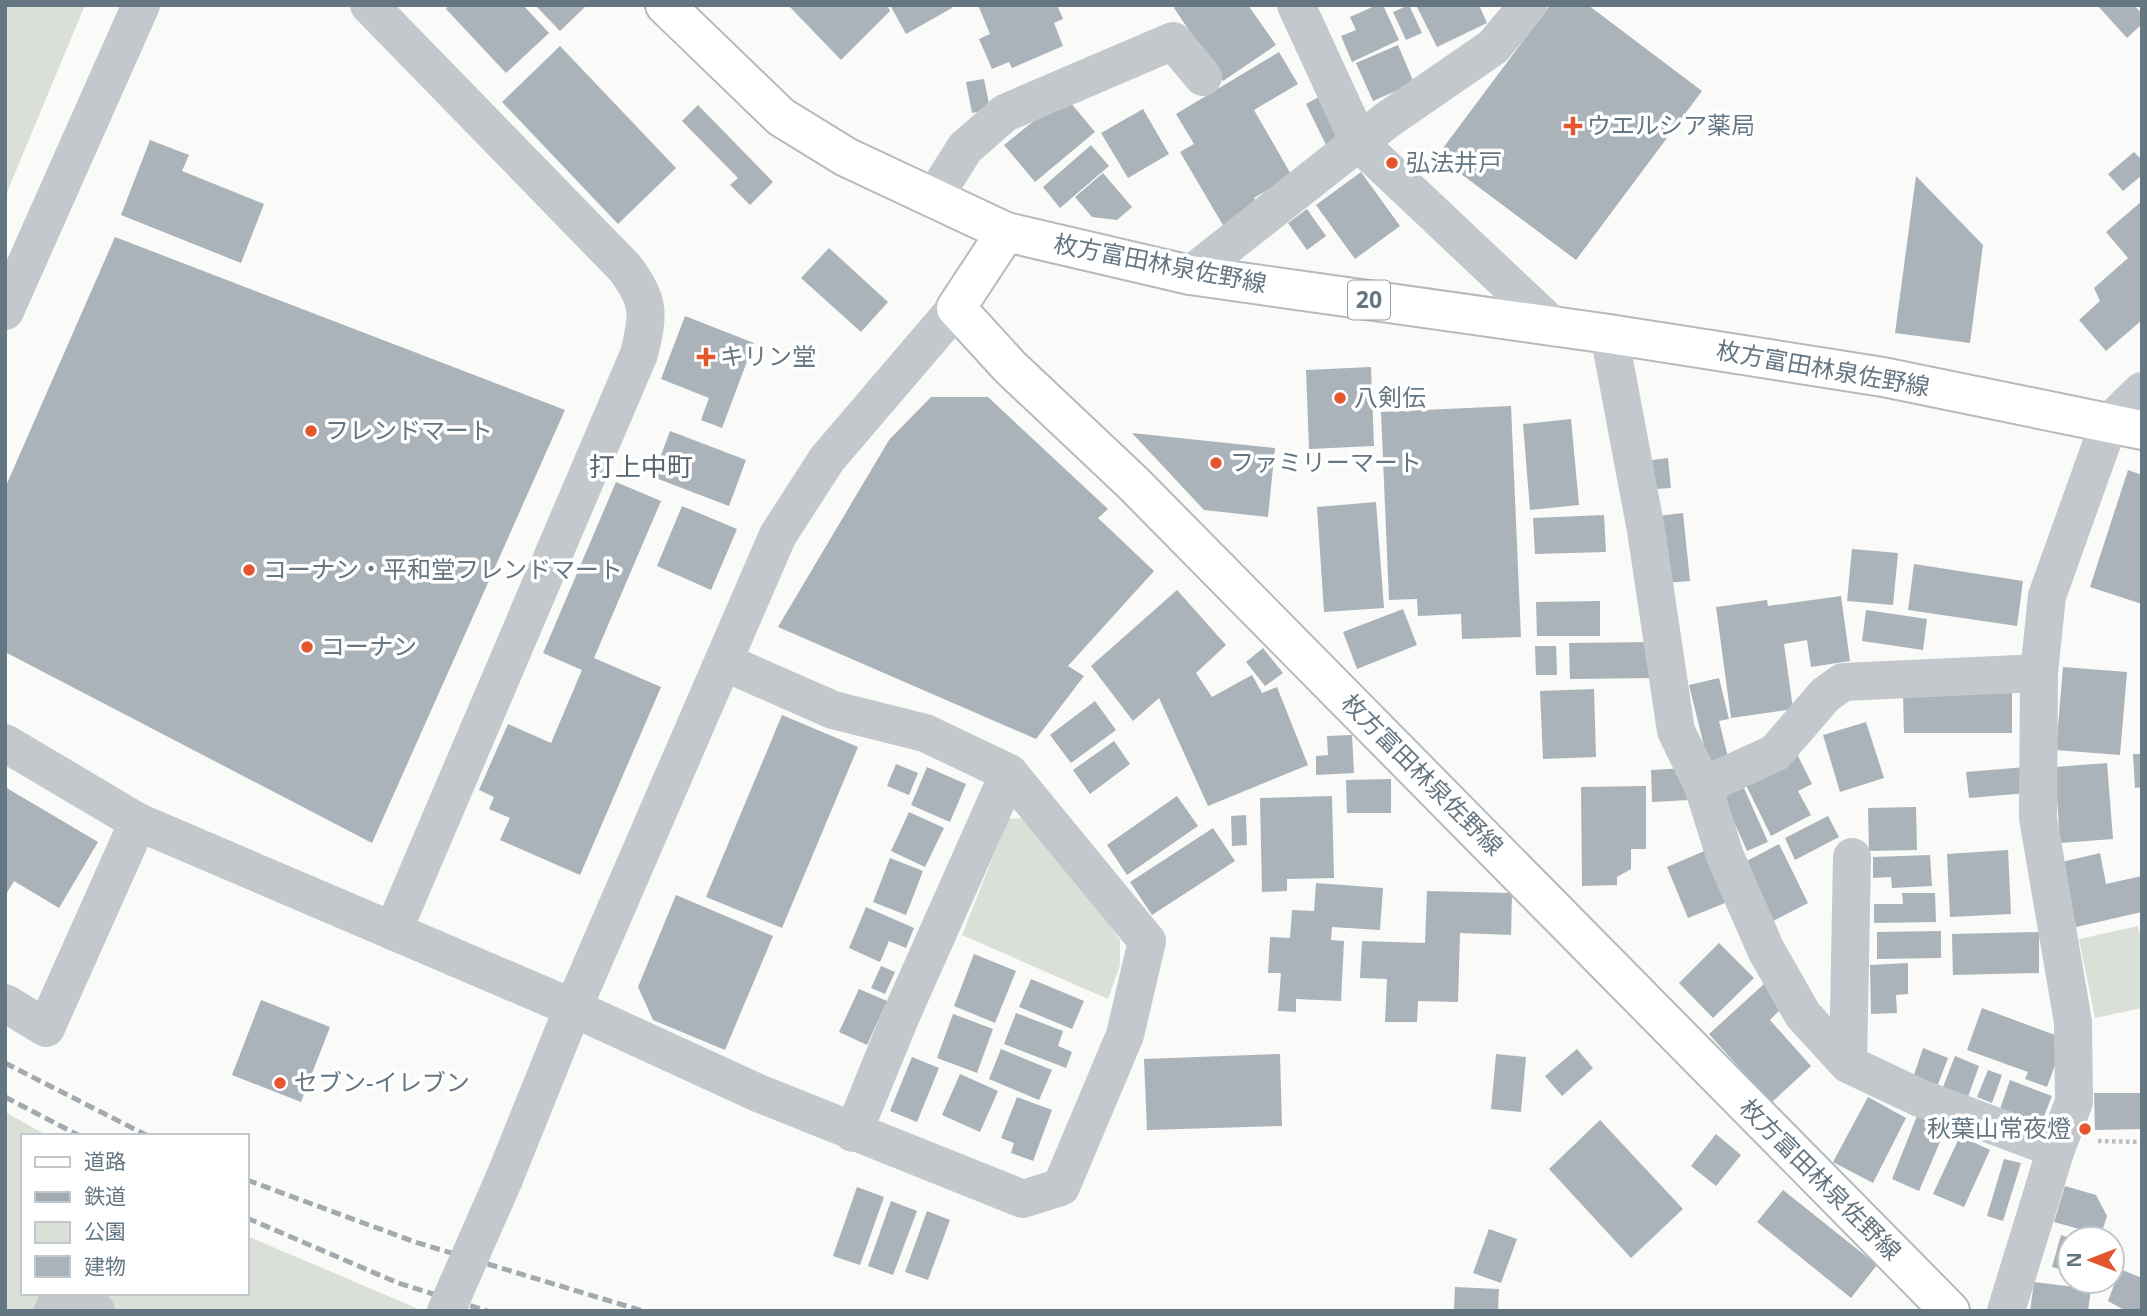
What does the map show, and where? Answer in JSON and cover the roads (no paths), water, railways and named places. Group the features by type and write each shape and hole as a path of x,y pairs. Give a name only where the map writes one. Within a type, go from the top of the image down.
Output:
{"main road":[{"name":"枚方富田林泉佐野線","path":"665,5 780,117 846,157 1006,232 1190,275 1609,334 1883,377 2125,426"},
{"path":"956,308 1006,232"},
{"name":"枚方富田林泉佐野線","path":"956,308 1010,368 1133,483 1950,1311"}],"street":[{"path":"5,311 141,5"},
{"path":"369,5 625,268 644,293 646,324 639,354 393,931"},
{"path":"1296,5 1360,144 1554,327"},
{"path":"1190,275 1360,144 1387,120 1493,47 1528,5"},
{"path":"933,199 965,148 1005,113 1173,41 1203,77"},
{"path":"446,1311 505,1179 573,1008 778,535 827,459 956,308"},
{"path":"1609,334 1646,530 1676,732 1703,786 1725,856 1766,950 1803,1015 1848,1064 1920,1098 2056,1149"},
{"path":"2006,1311 2056,1149 2074,1102 2073,1022 2038,818 2039,673 2047,596 2142,391"},
{"path":"5,743 138,822 573,1008 853,1133 1024,1199 1061,1187 1125,1035 1147,941 1009,774 925,733 833,710 724,662"},
{"path":"1703,786 1775,753 1825,695 1843,682 2039,673"},
{"path":"853,1133 900,1018 1009,774"},
{"path":"5,1003 46,1028 138,822"},
{"path":"1848,1064 1852,856"},
{"path":"53,1311 60,1295 96,1311"}],"railway":[{"path":"5,1063 144,1134"},
{"path":"5,1097 76,1134"},
{"path":"248,1180 415,1242 643,1311"},
{"path":"248,1218 398,1283 487,1311"}],"place":[{"name":"ウエルシア薬局","path":"1573,126"},
{"name":"弘法井戸","path":"1392,163"},
{"name":"キリン堂","path":"706,357"},
{"name":"八剣伝","path":"1340,398"},
{"name":"フレンドマート","path":"311,431"},
{"name":"ファミリーマート","path":"1216,463"},
{"name":"コーナン・平和堂フレンドマート","path":"249,570"},
{"name":"コーナン","path":"307,647"},
{"name":"セブン-イレブン","path":"280,1083"},
{"name":"秋葉山常夜燈","path":"2085,1129"}],"district":[{"name":"打上中町","path":"641,467"}]}
